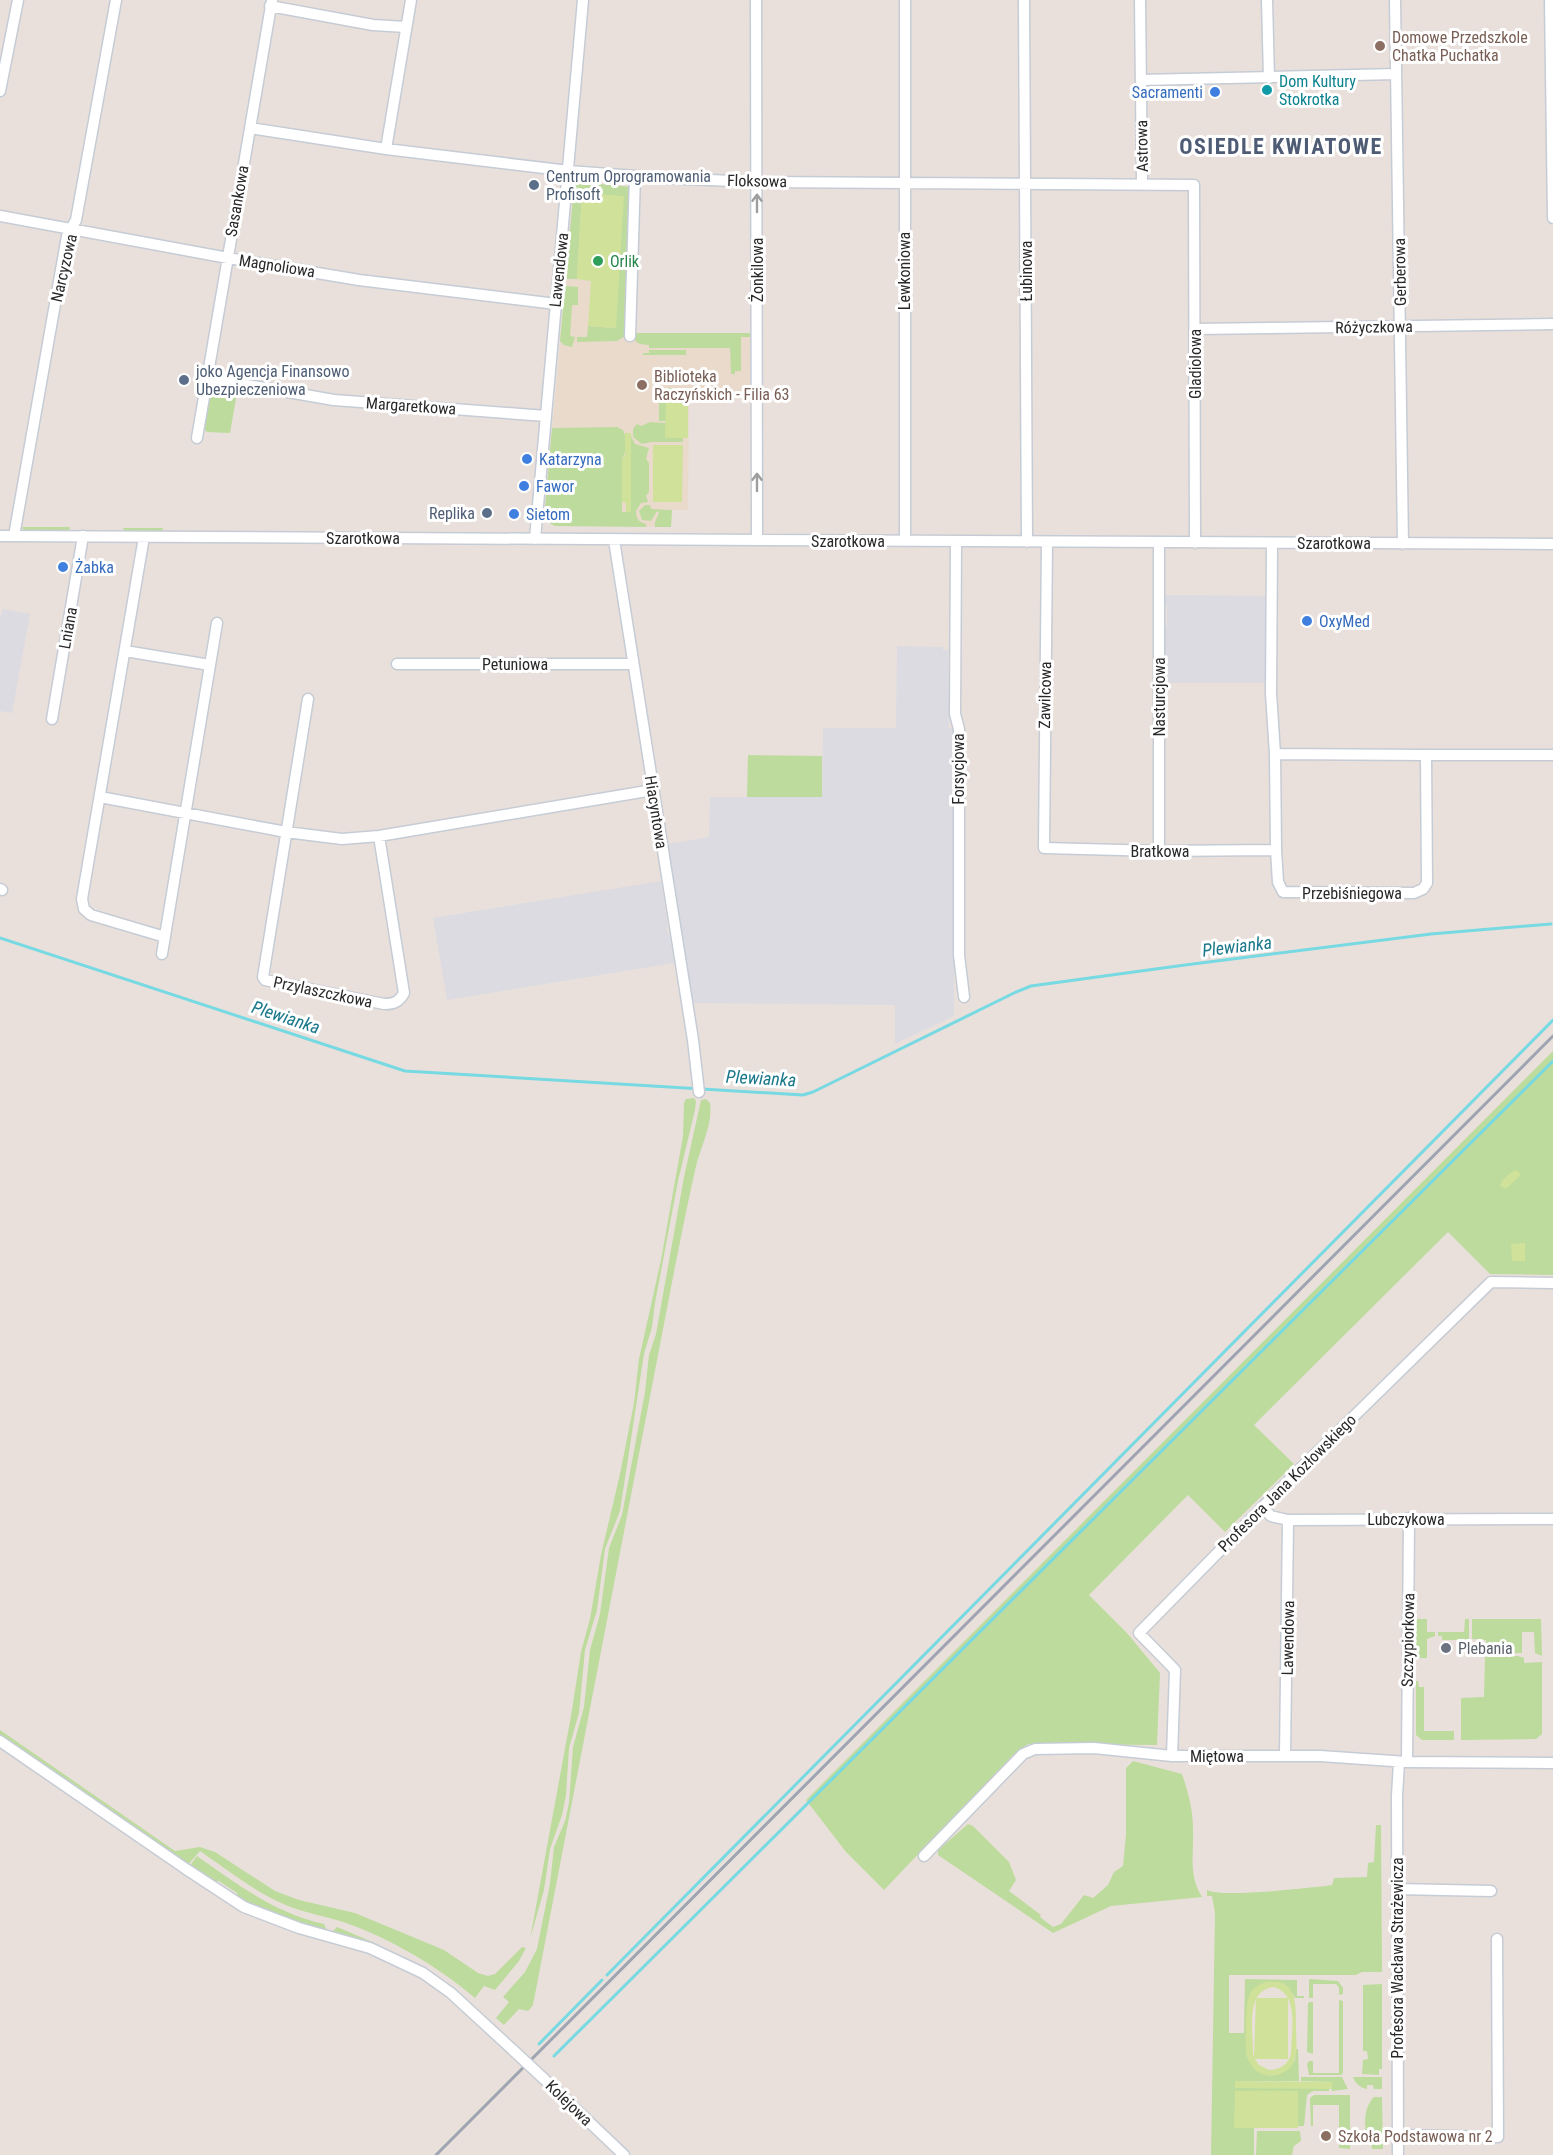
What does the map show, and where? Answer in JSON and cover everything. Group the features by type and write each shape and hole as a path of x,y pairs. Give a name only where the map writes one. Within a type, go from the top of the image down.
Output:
{"street":[{"path":"0,91 18,0"},
{"name":"Narcyzowa","path":"14,536 70,230 76,220 116,0"},
{"path":"386,149 411,0"},
{"name":"Lawendowa","path":"535,539 584,0"},
{"name":"Żonkilowa","path":"756,0 757,540"},
{"name":"Lewkoniowa","path":"905,0 906,541"},
{"name":"Łubinowa","path":"1024,0 1027,542"},
{"name":"Astrowa","path":"1140,0 1142,183"},
{"path":"1267,0 1269,78"},
{"name":"Gerberowa","path":"1395,0 1403,544"},
{"path":"1550,0 1553,218"},
{"path":"271,3 373,25 406,27"},
{"name":"Sasankowa","path":"197,438 271,3"},
{"path":"1141,80 1396,74"},
{"name":"Floksowa","path":"250,128 386,149 569,171 635,176 757,182 1194,185"},
{"path":"630,336 635,176"},
{"name":"Gladiolowa","path":"1194,185 1195,543"},
{"name":"Magnoliowa","path":"0,216 359,280 556,303"},
{"name":"Różyczkowa","path":"1195,329 1553,324"},
{"name":"Margaretkowa","path":"207,378 334,400 546,416"},
{"name":"Szarotkowa","path":"0,536 1553,544"},
{"name":"Lniana","path":"52,719 83,536"},
{"path":"144,537 82,899 84,909 91,915 165,938"},
{"name":"Hiacyntowa","path":"614,540 699,1088"},
{"name":"Forsycjowa","path":"956,542 955,714 959,729 959,955 964,997"},
{"name":"Zawilcowa","path":"1044,848 1047,542"},
{"name":"Nasturcjowa","path":"1159,543 1159,851"},
{"name":"Przebiśniegowa","path":"1272,543 1271,693 1275,754 1276,850 1278,882 1284,892 1419,892 1427,883 1426,755"},
{"path":"162,954 217,623"},
{"path":"125,651 210,665"},
{"name":"Petuniowa","path":"398,664 633,664"},
{"path":"286,832 308,699"},
{"path":"1275,754 1553,755"},
{"path":"100,797 286,832 342,839 379,836 653,790"},
{"name":"Przylaszczkowa","path":"286,832 264,978 268,981 390,1004 399,1000 404,993 379,836"},
{"name":"Bratkowa","path":"1044,848 1159,851 1276,850"},
{"name":"Profesora Jana Kozłowskiego","path":"1172,1756 1175,1670 1139,1633 1491,1282 1553,1283"},
{"name":"Lubczykowa","path":"1262,1508 1271,1516 1288,1520 1553,1519"},
{"name":"Szczypiorkowa","path":"1403,1762 1409,1518"},
{"name":"Lawendowa","path":"1285,1755 1288,1520"},
{"name":"Kolejowa","path":"0,1741 195,1876 244,1907 279,1922 370,1948 423,1973 459,2000 624,2155"},
{"name":"Miętowa","path":"924,1856 1023,1754 1035,1749 1094,1749 1172,1756 1285,1755 1403,1762 1553,1763"},
{"name":"Profesora Wacława Strażewicza","path":"1398,2155 1397,1796 1403,1762"},
{"path":"1397,1889 1491,1891"},
{"path":"1398,2135 1498,2137 1497,1939"}],"shaded area":[{"path":"573,193 616,328 625,336 635,336 636,333 750,333 750,399 689,400 688,510 672,510 671,527 555,526 544,520 561,332 572,305 577,305 578,287 565,286"},
{"path":"1164,595 1269,596 1269,683 1166,683 1164,628 1167,625 1167,606 1164,603"},
{"path":"3,609 30,614 12,713 0,711 0,618"},
{"path":"897,646 943,647 943,650 948,650 949,728 955,729 954,1016 895,1044 895,1005 692,1003 668,844 709,837 710,797 822,797 823,728 896,728"},
{"path":"661,881 667,931 674,963 447,1000 433,918"}],"green space":[{"path":"581,182 631,187 625,336 617,341 577,342 577,337 587,337 588,326 615,328 582,193 577,279 566,279 574,185"},
{"path":"582,193 624,196 616,328 588,326 591,281 577,279"},
{"path":"565,286 578,287 578,305 572,305 570,336 575,337 572,347 560,341"},
{"path":"636,333 750,333 750,337 741,337 741,371 731,374 730,348 649,348 649,345 639,344 636,341 634,336"},
{"path":"649,350 686,350 686,355 643,355 643,353 649,353"},
{"path":"218,384 218,387 221,384 238,387 230,433 207,432 204,429 205,423 203,423 210,385"},
{"path":"659,388 690,388 690,390 700,390 703,396 666,395 666,421 659,421"},
{"path":"666,395 688,395 688,438 665,438"},
{"path":"650,422 666,423 666,438 683,438 683,442 642,444 633,437 633,429 637,424 641,426"},
{"path":"617,427 623,430 626,441 622,459 622,512 631,512 631,436 635,444 649,448 646,459 649,463 649,492 646,496 648,502 641,503 636,511 638,519 646,524 646,527 555,526 544,520 552,428"},
{"path":"625,433 631,433 631,512 626,512 626,503 622,502 622,459 625,455"},
{"path":"653,445 683,445 682,502 653,502"},
{"path":"645,505 650,505 651,509 672,510 671,527 655,527 659,513 657,511 651,521 642,520 639,511"},
{"path":"20,527 70,527 69,531 26,531"},
{"path":"123,528 163,528 162,532 125,532"},
{"path":"748,755 822,756 822,797 747,797"},
{"path":"1553,1051 1553,1275 1490,1274 1448,1232 1254,1425 1294,1464 1225,1532 1188,1495 1089,1595 1127,1633 1160,1673 1157,1745 1028,1744 1013,1755 884,1890 846,1852 806,1800"},
{"path":"694,1098 695,1110 678,1181 652,1327 644,1354 620,1511 605,1549 597,1610 585,1650 579,1713 569,1748 566,1795 562,1815 550,1849 544,1890 530,1939 581,1652 620,1474 634,1403 639,1359 661,1260 683,1136 684,1103 686,1099"},
{"path":"706,1099 710,1103 710,1119 696,1166 679,1246 533,2005 528,2011 519,2009 504,2025 496,2018 509,2002 503,1997 525,1972 537,1949 550,1884 554,1847 565,1821 569,1803 573,1747 584,1707 590,1650 600,1614 609,1548 622,1515 645,1392 649,1355 656,1334 684,1177 701,1100"},
{"path":"1517,1170 1521,1175 1506,1189 1500,1186 1507,1176"},
{"path":"1525,1243 1525,1261 1512,1261 1511,1244"},
{"path":"1415,1619 1427,1619 1427,1632 1435,1632 1435,1636 1427,1639 1427,1658 1415,1658"},
{"path":"1465,1619 1469,1619 1469,1640 1442,1640 1442,1636 1438,1636 1438,1632 1464,1632"},
{"path":"1472,1619 1541,1619 1542,1656 1535,1653 1534,1632 1522,1632 1522,1653 1486,1653 1486,1640 1472,1639"},
{"path":"1518,1656 1524,1658 1524,1663 1542,1662 1542,1734 1536,1739 1461,1740 1461,1698 1484,1697 1485,1657"},
{"path":"1416,1681 1419,1687 1424,1687 1424,1731 1454,1731 1454,1740 1422,1740 1416,1735"},
{"path":"0,1730 175,1851 200,1847 215,1852 275,1891 299,1900 355,1913 444,1950 478,1973 488,1976 495,1974 522,1947 526,1948 519,1961 495,1990 484,1986 475,1998 446,1975 395,1944 360,1928 277,1901 247,1884 200,1851 187,1866 0,1736"},
{"path":"1133,1761 1182,1774 1192,1814 1193,1872 1202,1897 1111,1906 1053,1933 938,1855 938,1850 968,1824 973,1826 1009,1862 1016,1880 1009,1891 1053,1927 1061,1924 1084,1895 1093,1898 1108,1885 1114,1872 1123,1866 1126,1834 1126,1768"},
{"path":"1376,1825 1381,1825 1382,1972 1362,1972 1356,1975 1229,1975 1229,2033 1244,2033 1245,1979 1297,1980 1297,1996 1304,1996 1304,1998 1295,1998 1287,1987 1278,1982 1267,1983 1254,1989 1247,2056 1270,2076 1295,2061 1296,2049 1298,2049 1299,2081 1235,2081 1235,2088 1329,2088 1329,2091 1313,2091 1307,2095 1304,2126 1298,2126 1297,2091 1235,2128 1254,2128 1254,2155 1211,2155 1215,1913 1212,1896 1207,1896 1207,1890 1246,1893 1283,1890 1332,1885 1334,1878 1367,1877 1368,1863 1374,1862"},
{"path":"197,1856 258,1897 289,1913 324,1924 327,1931 280,1918 238,1898 237,1893 219,1881 212,1882 189,1867"},
{"path":"337,1927 377,1944 332,1932"},
{"path":"1309,1979 1338,1981 1343,1988 1343,1994 1339,1995 1339,1987 1336,1984 1313,1984 1313,1998 1309,1998"},
{"path":"1266,1982 1284,1984 1293,1994 1295,2001 1296,2054 1287,2071 1274,2076 1258,2072 1247,2057 1248,2001 1256,1987","holes":["1274,1987 1288,1998 1257,1998 1258,1995","1288,1999 1292,2015 1290,2057 1283,2066 1277,2069 1269,2070 1259,2065 1255,2059 1288,2059","1256,2001 1254,2058 1252,2023"]},
{"path":"1382,1984 1382,2069 1379,2069 1379,2075 1362,2074 1363,2060 1368,2059 1367,2051 1363,2051 1363,1985"},
{"path":"1339,2000 1343,2001 1343,2073 1341,2075 1309,2075 1307,2064 1309,2061 1313,2061 1313,2073 1339,2073"},
{"path":"1313,2002 1313,2054 1307,2052 1308,2003"},
{"path":"1301,2077 1342,2077 1348,2089 1332,2091 1331,2082 1301,2081"},
{"path":"1353,2077 1382,2077 1382,2089 1374,2089 1373,2085 1367,2085 1367,2089 1363,2088"},
{"path":"1235,2081 1332,2082 1332,2089 1235,2088"},
{"path":"1235,2091 1298,2091 1298,2128 1234,2128"},
{"path":"1314,2095 1350,2095 1350,2149 1339,2148 1339,2105 1313,2105 1313,2126 1311,2126 1310,2098"},
{"path":"1374,2097 1382,2097 1383,2149 1372,2149 1366,2131 1367,2110"},
{"path":"1257,2131 1300,2131 1301,2141 1294,2146 1292,2155 1256,2155"}],"waterway":[{"name":"Plewianka","path":"0,938 405,1071 803,1095 1031,986 1431,934 1551,924"},
{"path":"607,1975 1553,1020"},
{"path":"554,2056 1553,1061"},
{"path":"539,2044 602,1980"}],"railway":[{"path":"436,2155 1553,1036"}],"place":[{"name":"Domowe Przedszkole Chatka Puchatka","path":"1380,46"},
{"name":"Dom Kultury Stokrotka","path":"1267,90"},
{"name":"Sacramenti","path":"1215,92"},
{"name":"Centrum Oprogramowania Profisoft","path":"534,185"},
{"name":"Orlik","path":"598,261"},
{"name":"joko Agencja Finansowo Ubezpieczeniowa","path":"184,380"},
{"name":"Biblioteka Raczyńskich - Filia 63","path":"642,385"},
{"name":"Katarzyna","path":"527,459"},
{"name":"Fawor","path":"524,486"},
{"name":"Replika","path":"487,513"},
{"name":"Sietom","path":"514,514"},
{"name":"Żabka","path":"63,567"},
{"name":"OxyMed","path":"1307,621"},
{"name":"Plebania","path":"1446,1648"},
{"name":"Szkoła Podstawowa nr 2","path":"1326,2136"}],"district":[{"name":"OSIEDLE KWIATOWE","path":"1281,146"}]}
